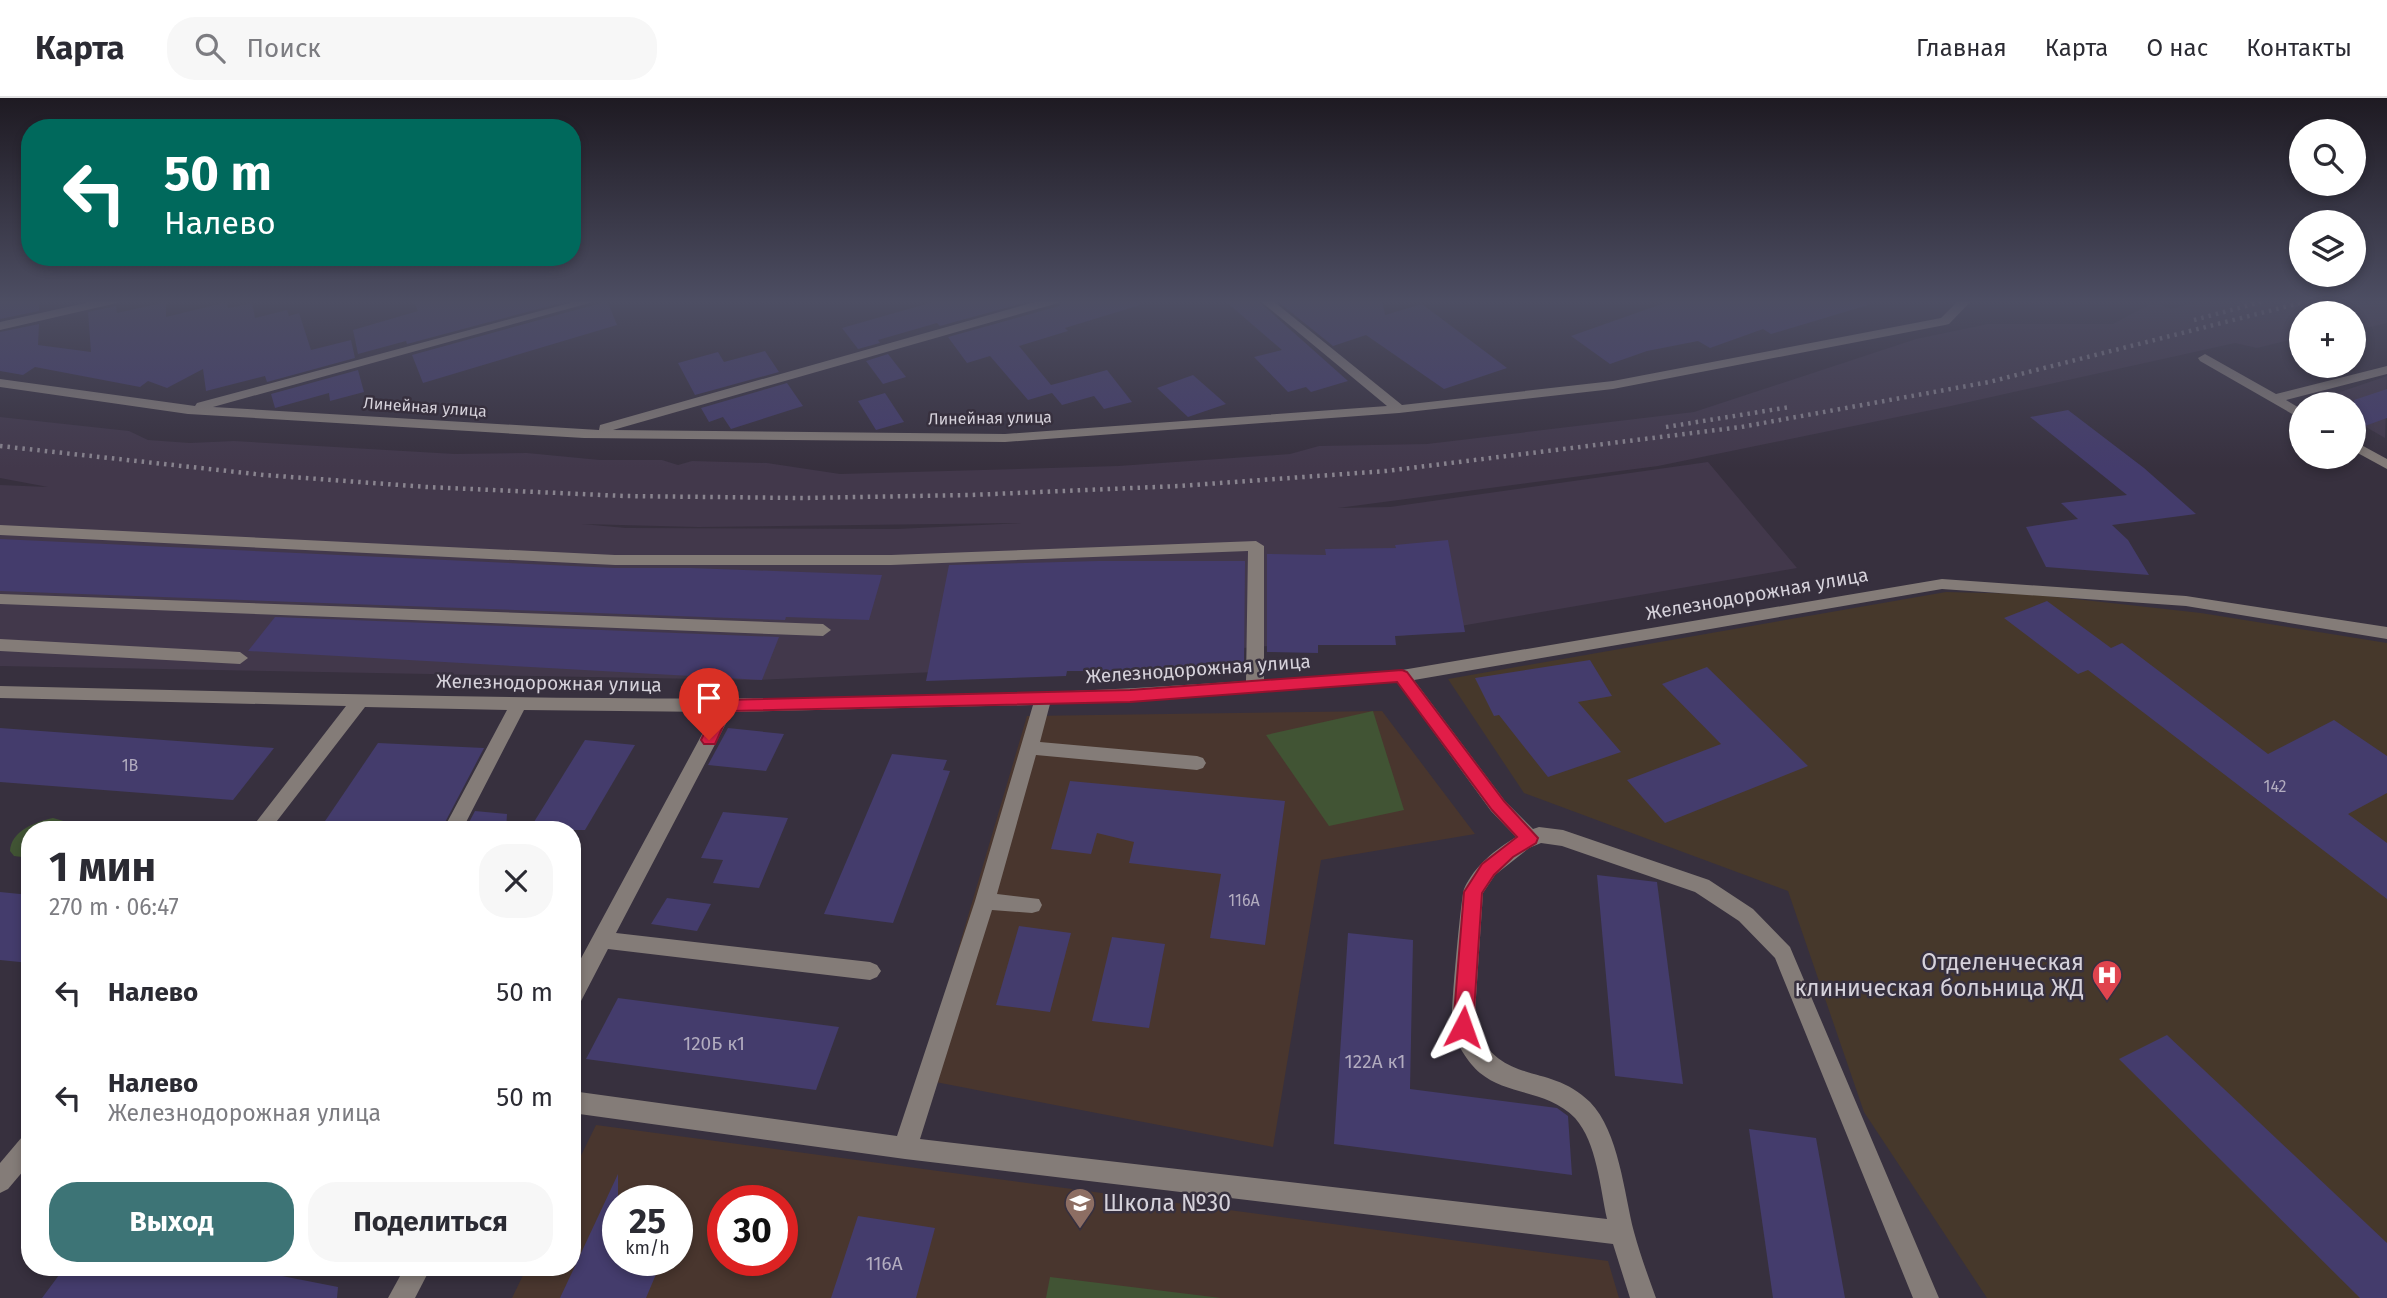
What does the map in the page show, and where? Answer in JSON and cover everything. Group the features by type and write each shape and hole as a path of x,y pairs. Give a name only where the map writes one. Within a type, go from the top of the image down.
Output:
{"street":[{"path":"188,410 387,356"},
{"path":"584,434 858,356"},
{"path":"1334,356 1399,409"},
{"name":"Линейная улица","path":"0,383 188,410 584,434 1005,438 1399,409 1640,380 1764,356"},
{"path":"2205,358 2289,408"},
{"path":"2274,399 2387,370"},
{"path":"2366,452 2387,465"},
{"path":"0,530 615,560 891,560 1256,546 1255,687"},
{"name":"Железнодорожная улица","path":"0,692 725,706 1043,699 1402,676 1942,584 2186,601 2387,633"},
{"path":"0,600 823,630"},
{"path":"0,645 240,658"},
{"path":"1402,676 1498,806 1529,838"},
{"path":"905,1148 985,901 1043,699"},
{"path":"266,821 361,700"},
{"path":"457,821 519,704"},
{"path":"581,979 725,706"},
{"path":"1030,748 1197,763"},
{"path":"1643,1298 1622,1233 1596,1132 1585,1113 1568,1097 1548,1086 1502,1077 1477,1055 1470,1046 1463,1027 1473,892 1488,869 1507,852 1539,835 1563,838 1702,886 1746,915 1783,953 1926,1298"},
{"path":"985,901 1032,905"},
{"path":"602,940 870,971"},
{"path":"581,1103 905,1148 1622,1233"},
{"path":"0,1181 21,1155"},
{"path":"401,1298 414,1276"}],"shaded area":[{"path":"1864,356 2176,356 1951,406 1658,466 1338,508 1390,507 1708,462 1797,568 1408,635 935,672 755,680 0,666 0,485 48,487 0,478 0,417 129,431 148,440 190,443 234,441 455,454 527,453 600,460 662,460 678,465 692,461 767,463 840,474 1118,466 1290,454 1319,446 1427,444 1694,412","holes":["1022,523 897,529 626,528 582,524 698,527"]},
{"path":"2387,376 2385,438 2366,427 2366,392 2340,392"},
{"name":"Отделенческая клиническая больница ЖД","path":"1946,592 2029,594 2201,613 2387,643 2387,1298 1987,1298 1864,1112 1788,891 1524,793 1448,679"},
{"path":"1382,711 1475,834 1321,860 1273,1147 920,1079 1027,716"},
{"name":"Школа №30","path":"596,1125 1608,1261 1619,1298 512,1298 523,1276 581,1276 581,1156"}],"green space":[{"path":"1373,711 1404,810 1329,826 1266,735"},
{"path":"53,818 64,821 42,821"},
{"path":"21,831 21,857 14,856 10,851 11,844"},
{"path":"1050,1277 1221,1298 1046,1298"}],"building":[{"path":"0,356 355,358 267,382 265,376 206,391 203,369 167,388 148,381 140,387 35,367 23,375 0,371"},
{"path":"412,356 513,356 423,383"},
{"path":"703,356 720,356 724,362 746,356 768,356 779,372 695,395 678,363"},
{"path":"890,356 906,377 883,384 866,361"},
{"path":"962,356 990,356 967,363"},
{"path":"990,356 1027,356 1051,385 1107,370 1132,402 1104,409 1094,396 1062,405 1052,393 1028,400"},
{"path":"1320,356 1348,381 1311,392 1306,387 1288,392 1254,357"},
{"path":"1396,356 1491,356 1507,368 1444,389"},
{"path":"1599,356 1633,356 1610,364"},
{"path":"358,370 364,392 330,401 329,393 275,408 271,394"},
{"path":"1193,375 1226,404 1188,417 1157,388"},
{"path":"787,383 803,406 731,429 723,417 709,422 701,408"},
{"path":"2387,389 2387,418 2366,426 2366,396"},
{"path":"885,393 904,422 876,430 858,401"},
{"path":"2068,410 2144,468 2196,514 2112,525 2128,540 2149,575 2046,567 2026,527 2078,519 2061,503 2127,495 2030,417"},
{"path":"0,539 615,568 882,575 869,620 786,617 785,620 0,591"},
{"path":"1448,540 1465,632 1395,636 1396,645 1318,645 1318,653 1267,652 1267,554 1326,555 1325,549 1396,548 1395,545"},
{"path":"1245,561 1244,666 1173,671 1067,671 1066,676 926,681 949,565"},
{"path":"2047,601 2111,648 2122,643 2268,754 2334,720 2387,756 2387,793 2348,814 2387,843 2387,899 2088,670 2078,674 2004,618"},
{"path":"275,617 779,637 762,680 248,651"},
{"path":"1590,660 1612,696 1578,702 1621,752 1548,777 1499,715 1494,716 1475,678"},
{"path":"1707,667 1808,766 1665,823 1627,780 1721,744 1662,684"},
{"path":"0,728 274,748 233,800 0,782"},
{"path":"728,728 784,734 766,771 708,765"},
{"path":"585,740 635,745 585,830 581,830 581,821 535,821"},
{"path":"378,743 484,748 446,821 325,821"},
{"path":"892,754 947,760 943,770 950,771 893,923 824,914"},
{"path":"1070,781 1285,801 1265,945 1210,938 1221,874 1129,863 1134,842 1097,833 1091,854 1051,849"},
{"path":"475,811 507,814 507,821 470,821"},
{"path":"723,812 788,818 759,888 713,883 723,860 701,858"},
{"path":"1597,875 1657,882 1683,1084 1615,1076"},
{"path":"0,892 21,894 21,962 0,960"},
{"path":"667,898 711,904 697,931 651,924"},
{"path":"1019,926 1071,933 1050,1012 996,1005"},
{"path":"1348,933 1413,940 1410,1089 1557,1108 1568,1116 1572,1175 1334,1144"},
{"path":"1112,937 1165,944 1149,1028 1092,1021"},
{"path":"618,998 839,1027 816,1090 586,1059"},
{"path":"2167,1035 2387,1243 2387,1298 2360,1298 2119,1059"},
{"path":"1749,1129 1816,1138 1845,1298 1773,1298"},
{"path":"602,1208 602,1276 655,1276 646,1298 560,1298 570,1276 581,1276 581,1253"},
{"path":"858,1216 935,1228 916,1298 831,1298"},
{"path":"58,1276 282,1276 338,1287 337,1298 42,1298"}],"railway":[{"path":"0,446 264,475 427,487 624,496 803,498 970,495 1179,486 1386,471 1741,427 1989,382 2091,356"},
{"path":"1666,427 1790,407"}],"place":[{"name":"Отделенческая клиническая больница ЖД","path":"2107,1002"},
{"name":"Школа №30","path":"1080,1230"}],"route":[{"path":"709,740 725,706 1130,696 1402,676 1498,806 1529,838 1507,852 1488,869 1473,892 1463,1027"}]}
